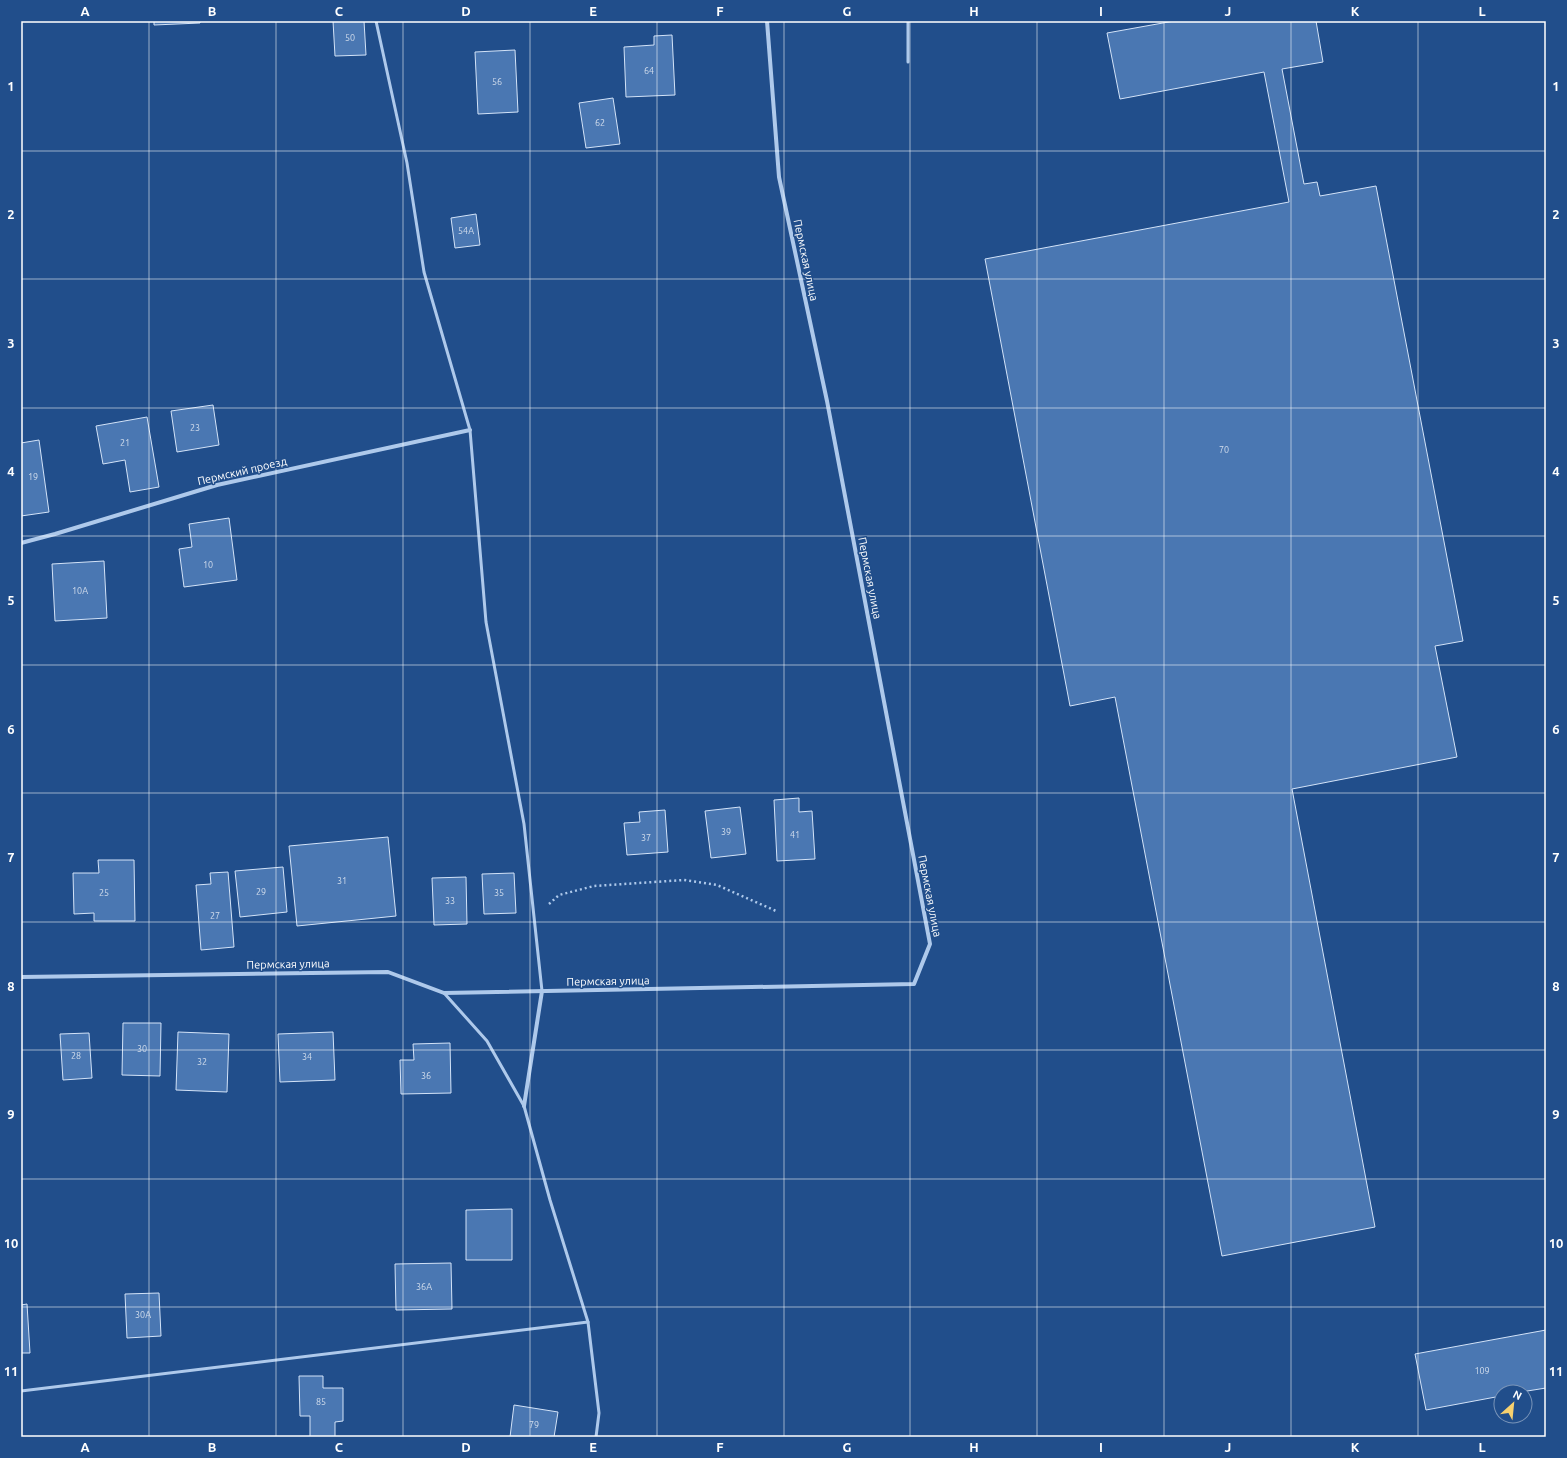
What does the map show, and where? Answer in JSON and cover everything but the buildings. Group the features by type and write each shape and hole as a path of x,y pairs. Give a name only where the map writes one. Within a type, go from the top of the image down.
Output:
{"street":[{"name":"Пермская улица","path":"21,977 388,972 444,993 914,984 930,944 827,400 779,177 767,21"},
{"name":"Пермский проезд","path":"21,543 217,485 470,430"},
{"path":"524,1106 542,991"}],"lane":[{"path":"376,21 407,163 424,272 470,430 486,622 524,824 542,991"},
{"path":"908,21 908,62"},
{"path":"444,993 487,1041 524,1106 550,1200 588,1322 599,1413 596,1437"},
{"path":"21,1391 588,1322"}],"path":[{"path":"534,918 559,895 594,886 684,880 717,885 776,911"}]}
